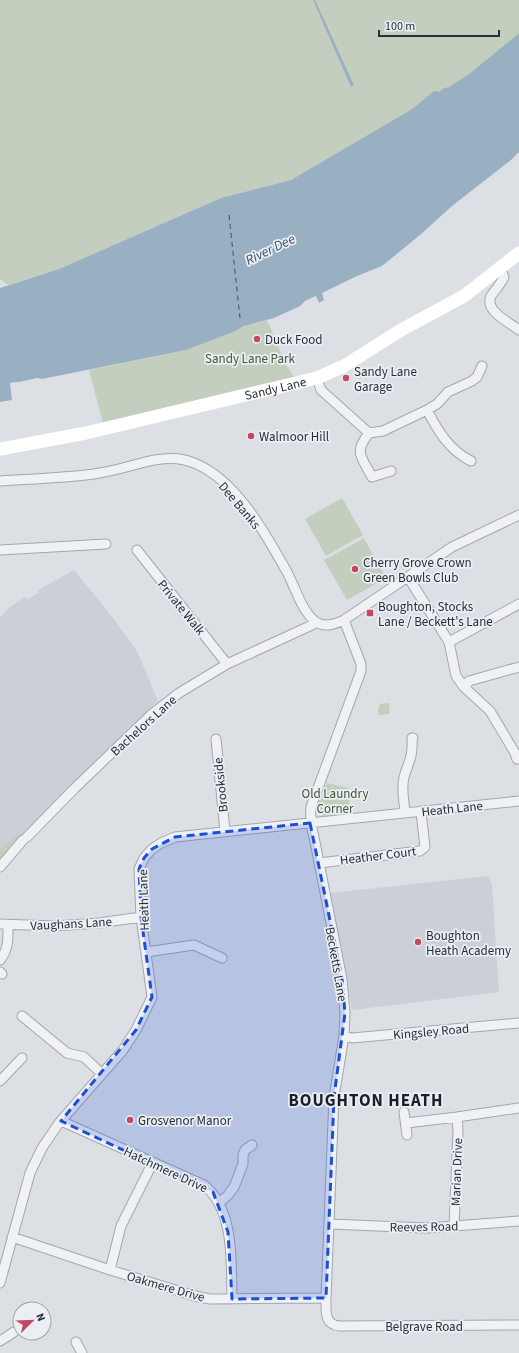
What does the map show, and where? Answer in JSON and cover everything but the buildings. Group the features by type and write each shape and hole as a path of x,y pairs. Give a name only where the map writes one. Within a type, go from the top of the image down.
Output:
{"main road":[{"name":"Sandy Lane","path":"0,449 86,432 317,378 344,366 401,330 464,296 519,253"}],"street":[{"path":"500,268 504,277 500,286 492,295 490,307 519,330"},
{"path":"390,471 368,481 359,449 369,433 383,431 427,410 437,404 448,392 472,381 477,377 482,366"},
{"path":"317,378 321,390 369,433"},
{"path":"427,410 444,440 463,460"},
{"name":"Dee Banks","path":"0,481 93,474 165,458 176,458 199,465 226,485 246,508 274,549 306,612 316,622"},
{"path":"316,622 322,625 334,625 344,620 452,547 484,530 519,515"},
{"path":"0,549 106,544"},
{"name":"Private Walk","path":"137,550 227,664"},
{"path":"408,577 449,642 456,676 464,687 490,711 516,756 506,757"},
{"path":"449,642 519,604"},
{"name":"Becketts Lane","path":"330,1322 327,1317 326,1298 334,1097 344,1036 345,1014 342,979 310,823 311,807 361,670 361,664 344,620"},
{"name":"Bachelors Lane","path":"0,867 75,788 152,714 179,693 227,664 316,622"},
{"path":"464,687 469,681 519,667"},
{"path":"405,812 402,786 412,754 412,738"},
{"name":"Brookside","path":"216,739 225,831"},
{"name":"Heath Lane","path":"0,1283 30,1173 42,1148 61,1121 123,1050 136,1030 152,997 141,918 139,869 144,858 152,849 175,837 519,801"},
{"name":"Heather Court","path":"319,863 420,851 425,847 421,812"},
{"name":"Vaughans Lane","path":"4,924 54,926 141,918"},
{"path":"0,960 4,954 8,942 4,924"},
{"path":"146,952 194,945 222,958"},
{"path":"22,1016 67,1053 84,1057 102,1074"},
{"name":"Kingsley Road","path":"344,1036 352,1038 519,1022"},
{"path":"0,1081 22,1058"},
{"name":"Marian Drive","path":"406,1124 457,1118 519,1108"},
{"path":"404,1112 407,1135"},
{"name":"Marian Drive","path":"454,1226 458,1131 457,1118"},
{"name":"Hatchmere Drive","path":"61,1121 204,1185 213,1192 219,1203 224,1218 230,1244 232,1300"},
{"path":"219,1203 228,1195 238,1179 243,1164 244,1149"},
{"path":"110,1270 121,1226 153,1162"},
{"name":"Reeves Road","path":"329,1224 427,1228 519,1221"},
{"name":"Oakmere Drive","path":"12,1237 110,1270 195,1296 210,1299 326,1298"},
{"name":"Belgrave Road","path":"330,1322 334,1326 519,1325"},
{"path":"0,1342 12,1333"},
{"path":"76,1342 82,1353"}],"highlighted area":[{"path":"310,823 342,979 345,1013 334,1097 326,1298 232,1299 228,1232 213,1192 61,1121 136,1030 152,997 141,917 139,869 144,858 152,849 175,837"}],"shaded area":[{"path":"74,570 110,614 137,651 158,701 70,787 0,867 0,618 7,609 25,597 27,599 39,593 38,590"},
{"name":"Boughton Heath Academy","path":"488,876 492,885 499,992 352,1010 330,893"}],"green space":[{"path":"0,0 519,0 519,33 469,74 449,87 444,88 424,99 412,109 291,180 221,198 59,269 8,285 0,279"},
{"name":"Sandy Lane Park","path":"267,320 287,367 291,371 294,378 103,423 89,370 186,350 244,326"},
{"name":"Cherry Grove Crown Green Bowls Club","path":"342,498 363,535 326,556 305,519"},
{"name":"Cherry Grove Crown Green Bowls Club","path":"364,538 386,578 347,600 324,560"},
{"path":"389,703 390,714 379,715 378,709 380,704"},
{"name":"Old Laundry Corner","path":"327,783 348,788 350,812 323,816 317,807"},
{"path":"17,835 23,835 0,861 0,849"}],"water":[{"path":"313,0 315,0 354,85 351,87"},
{"name":"River Dee","path":"519,33 519,152 511,160 452,206 382,266 322,293 324,300 319,303 316,296 305,301 300,306 274,318 244,326 233,332 186,350 42,379 37,378 10,383 12,400 0,402 0,288 59,269 221,198 291,180 412,109 434,91 439,92 444,88 449,87 469,74"}],"ferry route":[{"path":"229,215 240,318"}],"place":[{"name":"Duck Food","path":"257,339"},
{"name":"Sandy Lane Garage","path":"346,378"},
{"name":"Walmoor Hill","path":"251,436"},
{"name":"Cherry Grove Crown Green Bowls Club","path":"355,569"},
{"name":"Boughton, Stocks Lane / Beckett's Lane","path":"370,613"},
{"name":"Boughton Heath Academy","path":"418,942"},
{"name":"Grosvenor Manor","path":"130,1120"}],"district":[{"name":"BOUGHTON HEATH","path":"366,1100"}]}
